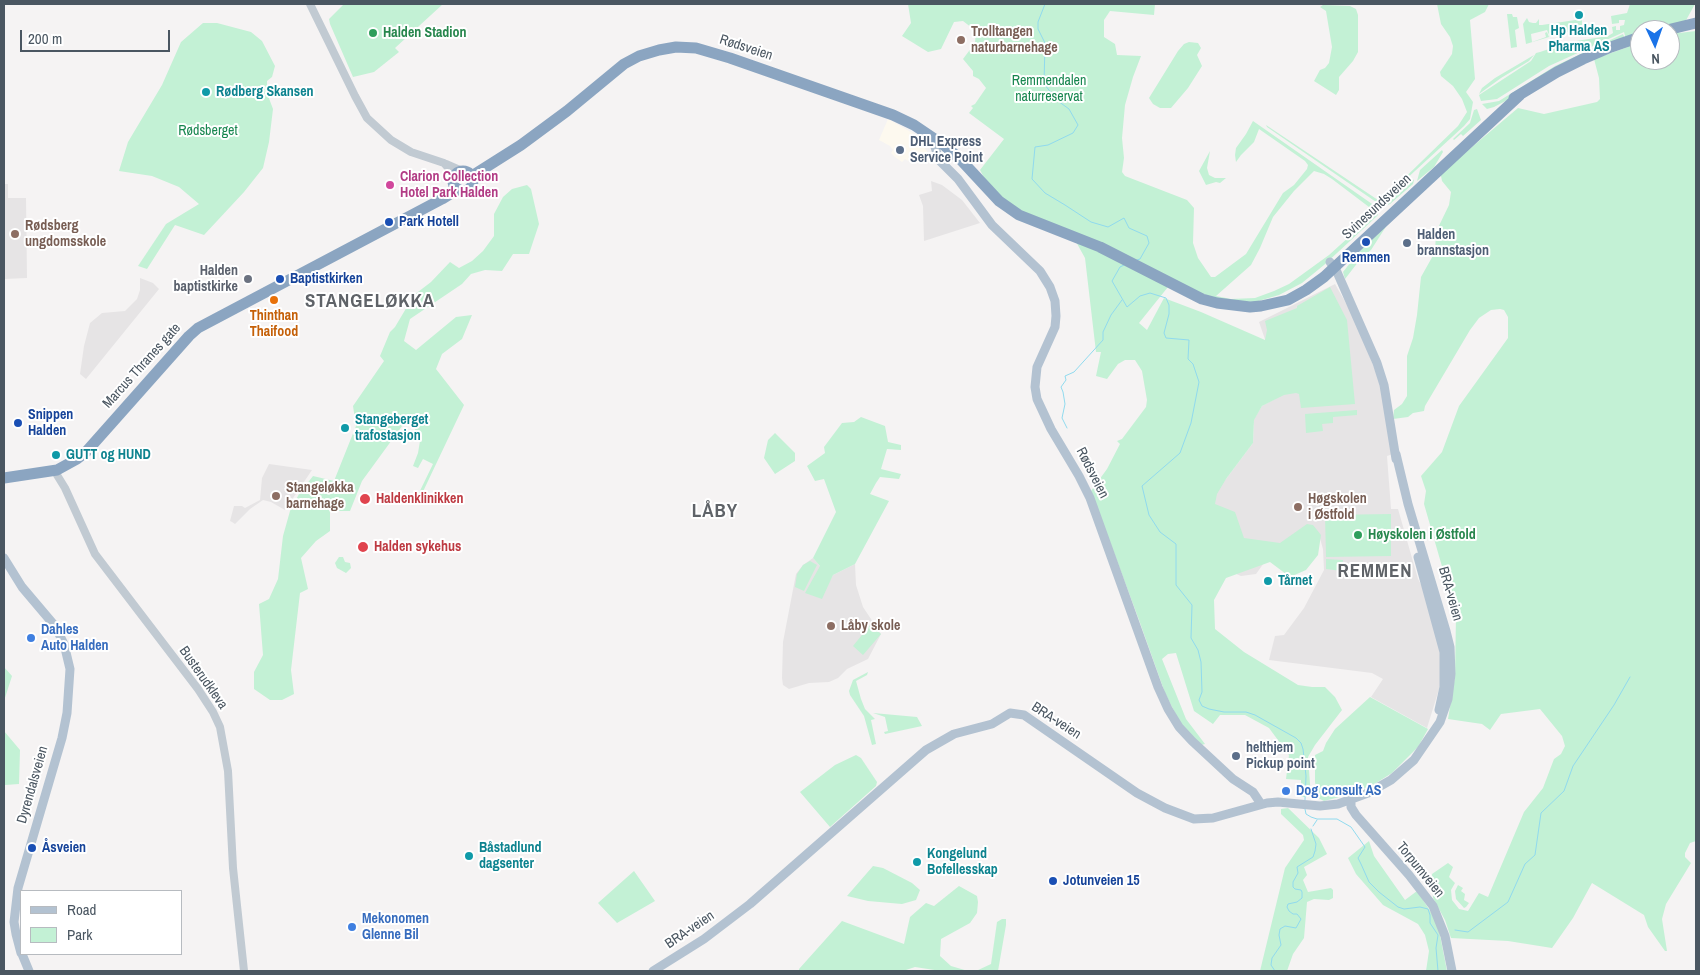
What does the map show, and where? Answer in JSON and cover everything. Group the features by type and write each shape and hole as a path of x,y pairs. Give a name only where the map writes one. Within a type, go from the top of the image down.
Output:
{"highway":[{"path":"1680,27 1696,23"},
{"name":"Svinesundsveien","path":"942,143 968,167 988,191 1011,210 1035,223 1083,240 1202,299 1236,305 1271,299 1287,293 1332,265 1498,110 1557,72 1611,47 1630,41"},
{"name":"Rødsveien","path":"463,174 509,154 567,111 624,64 639,56 659,50 681,48 705,50 893,115 914,125 942,143"},
{"path":"463,174 473,182 471,187 466,190 458,189 454,182 463,174"},
{"name":"Marcus Thranes gate","path":"6,479 57,470 86,452 198,328 458,189"}],"main road":[{"name":"Rødsveien","path":"942,143 935,147 942,164 958,179 992,225 1040,272 1050,287 1055,301 1056,316 1054,327 1037,366 1037,398 1043,414 1090,498 1158,687 1168,709 1179,727 1192,741 1233,779 1253,792 1261,804"},
{"name":"BRA-veien","path":"653,971 704,939 750,904 926,750 954,734 992,724 1010,713 1024,715 1137,793 1182,816 1194,819 1208,818 1261,804 1278,802 1327,805 1351,800 1377,789 1391,780 1414,760 1428,740 1438,714 1444,687 1444,652 1410,530 1384,386 1377,362 1332,265"},
{"name":"Dyrendalsveien","path":"4,558 19,584 54,626 67,654 70,668 65,721 22,873 15,906 16,934 20,949"},
{"name":"Torpumveien","path":"1351,800 1351,807 1362,822 1433,906 1441,923 1452,971"},
{"name":"Dyrendalsveien","path":"22,955 29,971"}],"street":[{"path":"310,4 357,102 368,118 382,133 400,146 411,152 444,163 463,174"},
{"name":"Busterudkleva","path":"57,470 62,473 65,487 95,554 209,704 220,727 227,764 233,870 244,971"}],"shaded area":[{"path":"888,119 916,135 928,153 918,154 917,157 911,157 908,161 905,159 902,162 895,157 891,153 893,150 890,146 879,140"},
{"path":"931,181 942,185 962,200 980,223 924,241 923,206 919,195 932,191"},
{"name":"Rødsberg ungdomsskole","path":"4,184 8,184 8,198 26,198 27,278 4,279"},
{"path":"140,278 153,283 159,289 86,379 80,374 90,323 102,313 125,311 137,299 140,290"},
{"name":"Høgskolen i Østfold","path":"1335,284 1355,319 1379,380 1393,454 1387,456 1391,509 1398,509 1418,579 1424,590 1441,654 1440,686 1427,728 1371,697 1383,679 1372,673 1269,660 1275,636 1284,635 1304,608 1324,570 1323,549 1319,535 1269,556 1256,574 1241,576 1217,566 1214,489 1226,479 1253,443 1254,419 1262,406 1284,394 1259,322"},
{"path":"269,464 312,470 285,510 263,500 250,509 235,524 230,521 234,506 245,508 260,500 262,478"},
{"name":"Låby skole","path":"813,558 820,566 828,584 833,575 855,564 856,585 863,607 881,634 868,659 847,669 838,678 829,682 809,683 789,689 783,685 782,678 783,642 796,574 803,565"}],"green space":[{"name":"Halden Stadion","path":"344,4 443,4 395,48 399,52 374,72 353,77 329,19"},
{"name":"Remmendalen naturreservat","path":"908,4 1155,4 1154,15 1110,11 1104,20 1104,37 1115,44 1117,55 1141,56 1125,105 1122,138 1124,158 1122,172 1125,176 1187,200 1194,208 1193,243 1198,258 1211,277 1215,277 1246,254 1283,193 1294,185 1307,169 1308,165 1305,161 1259,129 1254,142 1236,162 1236,148 1253,121 1375,206 1378,215 1376,217 1302,283 1279,295 1255,302 1222,301 1172,282 1139,323 1147,330 1164,298 1265,340 1267,330 1265,321 1297,308 1297,306 1330,287 1347,320 1355,404 1301,408 1299,394 1296,393 1284,395 1262,406 1254,420 1253,443 1226,479 1217,494 1215,504 1235,512 1244,538 1280,543 1307,524 1313,525 1321,535 1318,555 1306,570 1290,577 1270,562 1226,578 1214,600 1215,629 1244,652 1298,685 1325,687 1335,697 1342,710 1308,757 1311,797 1301,797 1301,780 1286,779 1289,755 1269,728 1245,715 1220,715 1213,724 1194,711 1176,653 1168,654 1162,659 1186,719 1205,744 1201,745 1184,729 1175,713 1165,693 1091,491 1107,469 1120,444 1117,441 1122,439 1146,407 1147,400 1142,371 1135,360 1125,360 1118,364 1107,379 1096,376 1101,352 1096,352 1085,258 1075,240 1006,202 987,183 980,170 1004,139 969,113 973,108 971,106 975,104 986,88 979,79 973,76 973,71 963,59 975,43 976,31 963,21 954,22 941,49 928,52 902,36 911,23","holes":["1314,171 1324,174 1369,207 1373,212 1371,217 1329,255 1289,284 1255,298 1231,299 1216,296 1251,265 1273,217 1294,191"]},
{"path":"1437,4 1489,4 1485,12 1470,20 1475,79 1466,92 1473,102 1470,119 1379,204 1267,127 1266,125 1378,200 1385,197 1458,126 1467,112 1462,99 1453,86 1441,76 1440,72 1452,54 1453,46 1450,37 1441,24"},
{"path":"1630,4 1695,4 1680,31 1680,20 1630,20 1630,70 1680,70 1680,33 1696,31 1696,841 1690,843 1685,853 1685,857 1691,863 1666,904 1662,919 1667,951 1665,951 1648,927 1644,915 1592,883 1573,918 1552,948 1508,941 1451,938 1445,920 1433,898 1432,874 1448,863 1453,867 1449,877 1455,883 1451,890 1452,900 1459,909 1468,911 1479,893 1488,897 1524,812 1543,788 1554,759 1561,754 1565,746 1562,736 1540,709 1501,714 1490,730 1482,724 1448,719 1455,677 1456,615 1424,504 1426,491 1421,476 1442,452 1459,406 1508,338 1508,317 1504,310 1491,310 1479,318 1425,406 1424,411 1413,413 1408,417 1393,419 1394,410 1402,404 1407,396 1407,356 1413,338 1421,277 1435,252 1436,232 1449,205 1451,192 1442,181 1440,171 1459,158 1518,108 1544,114 1597,102 1600,99 1599,78 1594,59 1628,47 1624,32 1549,66 1497,99 1481,101 1479,95 1531,61 1536,53 1570,42 1608,36 1613,33 1612,27 1616,26 1616,30 1620,30 1620,26 1624,25 1625,20 1619,20 1619,23 1612,24 1611,16 1627,13"},
{"path":"1323,5 1350,6 1356,9 1358,15 1358,52 1339,77 1339,90 1336,95 1314,81 1320,70 1329,63 1332,47 1326,11 1320,7"},
{"path":"1507,14 1517,17 1519,28 1515,30 1517,47 1511,48"},
{"path":"1527,18 1529,22 1533,23 1536,23 1539,19 1539,25 1582,19 1582,25 1575,30 1550,37 1547,30 1531,34 1532,42 1546,37 1545,33 1547,32 1549,37 1526,44 1523,24"},
{"name":"Rødsberget","path":"203,23 217,23 251,32 262,41 275,66 272,77 267,81 267,93 273,109 269,142 263,168 244,192 204,235 175,225 147,269 138,266 166,224 199,204 179,187 152,176 119,171 128,142 162,85 181,42"},
{"path":"1623,34 1625,39 1494,107 1487,109 1482,104 1499,101 1555,66"},
{"path":"1189,42 1198,43 1201,48 1197,55 1202,66 1188,88 1171,108 1160,108 1153,104 1149,98 1178,51 1184,44"},
{"path":"1534,55 1529,61 1479,94 1482,88 1495,78"},
{"path":"1477,109 1481,120 1463,136 1461,134 1454,140 1470,123 1474,110"},
{"path":"1442,150 1443,152 1434,167 1417,181 1420,170"},
{"path":"1210,151 1207,168 1209,175 1215,178 1226,178 1220,183 1216,182 1206,185 1199,171"},
{"path":"1411,179 1414,180 1413,184 1390,204 1385,206 1386,201"},
{"path":"527,185 531,189 539,224 529,254 513,254 502,271 485,270 471,274 462,284 410,319 404,341 416,350 456,317 472,315 462,339 442,354 436,369 464,405 419,500 416,499 433,464 423,459 418,468 413,466 420,441 415,429 405,422 362,481 350,511 330,511 330,531 316,541 301,558 308,589 300,593 291,670 294,694 282,700 270,700 254,689 254,672 263,655 259,604 269,599 278,579 283,536 290,511 299,494 313,476 334,481 356,426 353,406 384,361 380,356 390,332 414,295 431,282 450,262 459,268 472,261 483,251 494,236 494,214 503,197 512,189"},
{"path":"1387,225 1371,250 1362,257 1345,279 1343,272 1358,253"},
{"path":"1357,410 1357,415 1333,417 1333,423 1322,424 1323,431 1306,433 1305,414"},
{"path":"861,417 885,426 888,442 901,445 901,450 887,449 881,469 901,474 899,479 880,477 876,483 870,494 889,501 855,564 833,575 822,599 805,593 820,566 813,558 836,512 824,479 815,481 807,466 825,453 824,447 842,423 854,422"},
{"path":"775,433 795,453 795,461 775,474 764,458 768,440"},
{"name":"Høyskolen i Østfold","path":"1391,514 1391,556 1326,557 1325,515"},
{"path":"339,557 343,557 345,562 350,563 351,568 346,573 337,568 335,563"},
{"path":"1326,559 1343,560 1342,571 1326,569"},
{"path":"810,561 817,565 804,591 795,587 797,574 803,565"},
{"path":"870,625 881,634 863,655 853,646"},
{"path":"4,667 12,676 4,701"},
{"path":"868,672 867,675 856,681 865,709 875,719 871,720 876,744 872,745 864,716 849,691 853,680"},
{"path":"1370,697 1428,729 1418,747 1392,773 1355,793 1324,801 1318,798 1315,782 1315,755 1323,751 1335,729"},
{"path":"873,713 917,717 922,726 885,734 884,732 888,731 885,717"},
{"path":"4,731 20,750 19,784 5,785 4,789"},
{"path":"856,755 861,758 877,782 876,786 830,827 800,792 835,765"},
{"path":"1288,808 1319,838 1327,854 1304,867 1307,875 1303,880 1308,892 1331,888 1333,890 1333,898 1329,900 1314,899 1307,902 1304,938 1293,954 1287,971 1260,971 1285,868 1304,840 1303,835 1281,814 1281,809"},
{"path":"1369,841 1374,856 1405,900 1417,891 1429,909 1438,925 1447,971 1426,971 1429,951 1425,935 1418,924 1383,905 1356,874 1348,858"},
{"path":"873,866 883,868 912,883 920,890 916,900 902,904 868,901 847,896"},
{"path":"634,871 655,901 617,923 598,903"},
{"path":"1458,885 1463,888 1461,891 1465,894 1464,900 1469,903 1464,908 1456,899 1455,891"},
{"path":"959,886 977,896 977,913 970,923 941,939 940,956 951,966 968,971 941,971 915,967 903,971 799,971 842,921 904,944 910,917 926,903 934,906"},
{"path":"1006,919 1006,925 998,971 976,971 991,964 997,922"}],"waterway":[{"path":"1045,4 1038,22 1038,29 1045,43 1044,84 1058,101 1069,109 1078,125 1073,133 1048,145 1035,147 1032,179 1045,193 1091,222 1108,227 1124,218 1129,228 1147,236 1149,243 1140,259 1137,260"},
{"path":"1124,265 1120,267 1112,281 1127,307 1140,296 1150,293 1166,298 1169,305 1169,314 1164,333 1166,338 1189,340 1188,359 1193,364 1199,382 1191,423 1180,453 1142,486 1149,515 1160,532 1176,544 1176,585 1192,605 1191,638 1198,650 1201,662 1202,692 1199,700 1202,706 1209,709 1224,712 1246,712 1255,715 1296,738 1301,743 1303,749 1306,776 1305,800"},
{"path":"1067,428 1062,418 1065,404 1061,387 1066,380 1065,376 1074,372 1103,340 1103,332 1111,315 1122,300"},
{"path":"1455,930 1468,932 1508,902 1525,864 1535,855 1541,813 1564,791 1573,766 1614,705 1630,677"},
{"path":"4,740 4,756"},
{"path":"1305,809 1306,814 1311,817 1317,819 1337,819 1351,827 1365,847 1358,858 1369,882 1379,892 1398,907 1404,909 1420,907 1428,909 1430,923 1438,935 1436,948 1438,971"},
{"path":"1313,826 1317,820"},
{"path":"1275,971 1271,965 1272,958 1281,945 1280,929 1285,926 1296,928 1301,919 1297,914 1289,911 1287,907 1288,904 1297,902 1302,898 1301,890 1295,889 1293,882 1298,873 1297,867 1313,857 1316,844 1311,829"}],"place":[{"name":"Hp Halden Pharma AS","path":"1579,15"},
{"name":"Halden Stadion","path":"373,33"},
{"name":"Trolltangen naturbarnehage","path":"961,40"},
{"name":"Rødberg Skansen","path":"206,92"},
{"name":"DHL Express Service Point","path":"900,150"},
{"name":"Clarion Collection Hotel Park Halden","path":"390,185"},
{"name":"Park Hotell","path":"389,222"},
{"name":"Rødsberg ungdomsskole","path":"15,234"},
{"name":"Remmen","path":"1366,242"},
{"name":"Halden brannstasjon","path":"1407,243"},
{"name":"Halden baptistkirke","path":"248,279"},
{"name":"Baptistkirken","path":"280,279"},
{"name":"Thinthan Thaifood","path":"274,300"},
{"name":"Snippen Halden","path":"18,423"},
{"name":"Stangeberget trafostasjon","path":"345,428"},
{"name":"GUTT og HUND","path":"56,455"},
{"name":"Stangeløkka barnehage","path":"276,496"},
{"name":"Haldenklinikken","path":"365,499"},
{"name":"Høgskolen i Østfold","path":"1298,507"},
{"name":"Høyskolen i Østfold","path":"1358,535"},
{"name":"Halden sykehus","path":"363,547"},
{"name":"Tårnet","path":"1268,581"},
{"name":"Låby skole","path":"831,626"},
{"name":"Dahles Auto Halden","path":"31,638"},
{"name":"helthjem Pickup point","path":"1236,756"},
{"name":"Dog consult AS","path":"1286,791"},
{"name":"Åsveien","path":"32,848"},
{"name":"Båstadlund dagsenter","path":"469,856"},
{"name":"Kongelund Bofellesskap","path":"917,862"},
{"name":"Jotunveien 15","path":"1053,881"},
{"name":"Mekonomen Glenne Bil","path":"352,927"}],"district":[{"name":"STANGELØKKA","path":"370,302"},
{"name":"LÅBY","path":"715,512"},
{"name":"REMMEN","path":"1375,572"}]}
